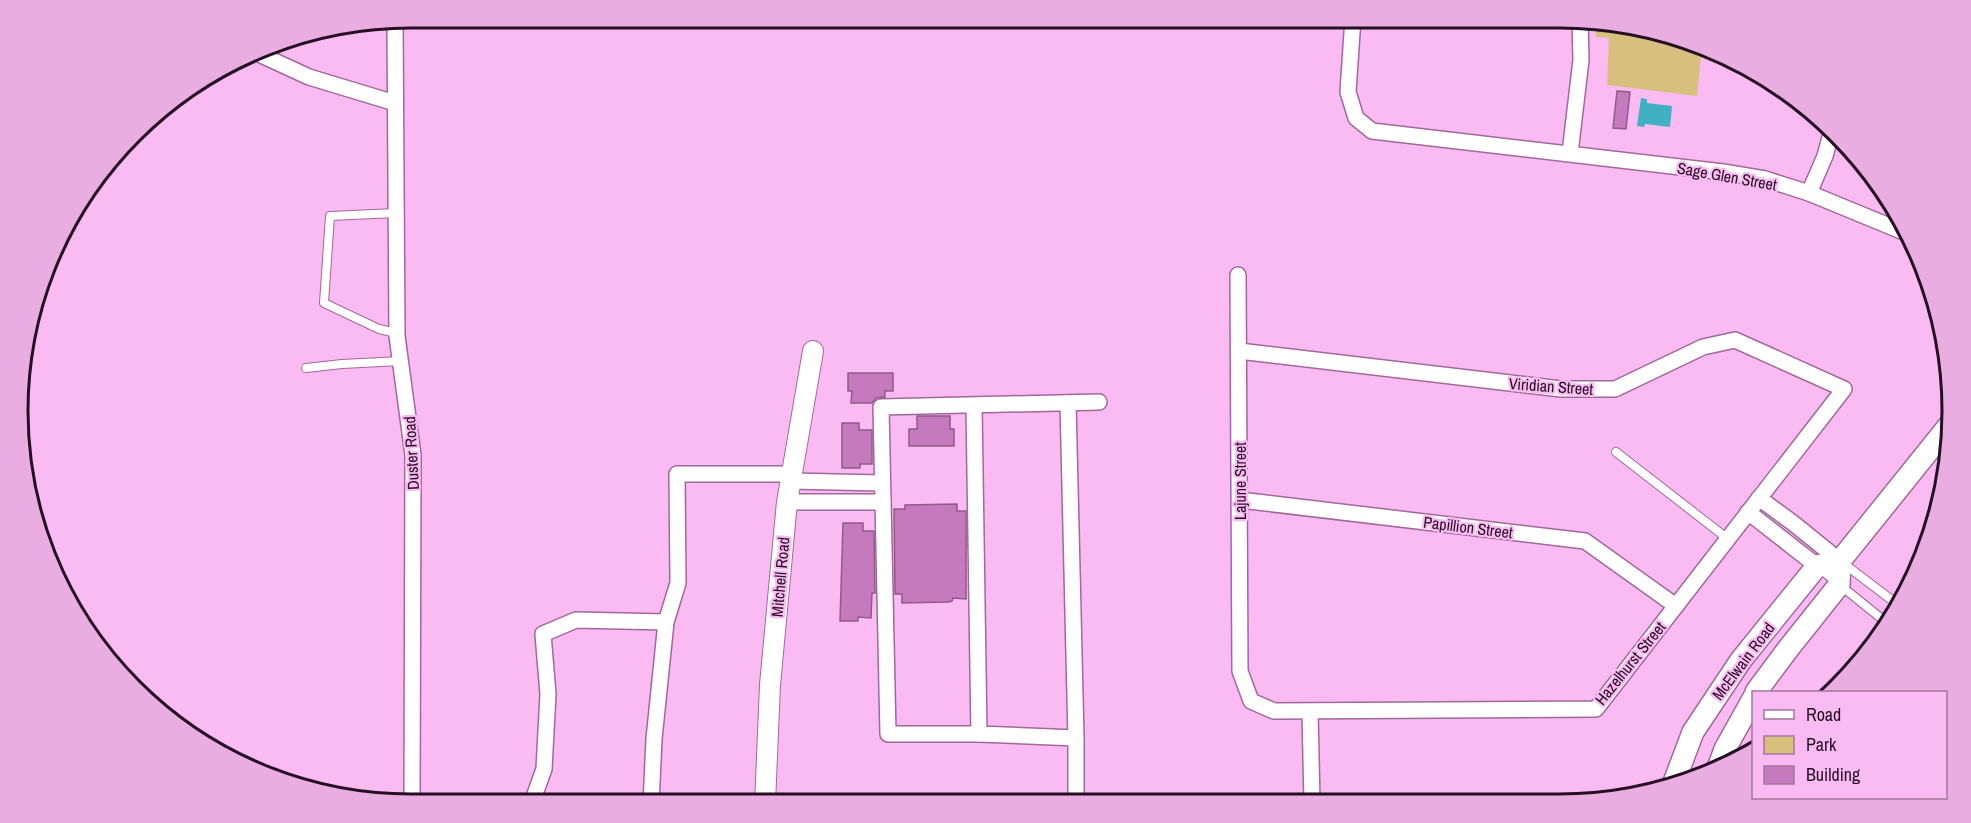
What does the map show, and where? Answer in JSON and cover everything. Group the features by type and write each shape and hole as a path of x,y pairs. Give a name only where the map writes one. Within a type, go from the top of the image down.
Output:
{"main road":[{"path":"1839,585 1840,561 1942,434"},
{"path":"1813,563 1840,561"},
{"name":"McElwain Road","path":"1676,776 1693,732 1716,695 1813,563"},
{"name":"McElwain Road","path":"1758,691 1839,585"},
{"name":"McElwain Road","path":"1722,758 1752,700"}],"street":[{"name":"Duster Road","path":"395,29 397,333 413,455 412,794"},
{"name":"Sage Glen Street","path":"1352,29 1348,93 1356,118 1372,131 1570,153 1764,179 1809,193 1896,229"},
{"path":"1570,153 1581,60 1580,29"},
{"path":"266,57 309,77 396,103"},
{"path":"1809,193 1829,140"},
{"name":"Lajune Street","path":"1238,275 1240,671 1245,686"},
{"name":"Viridian Street","path":"1239,351 1561,389 1615,389 1703,347 1735,340 1844,389"},
{"name":"Mitchell Road","path":"765,794 770,685 787,502 813,351"},
{"name":"Hazelhurst Street","path":"1245,686 1251,701 1274,711 1596,709 1844,389"},
{"path":"1076,738 980,734 888,734 881,407 1099,402"},
{"path":"1068,403 1077,794"},
{"path":"974,406 980,734"},
{"path":"651,794 654,739 666,622 678,583 677,474 882,483"},
{"path":"1759,498 1840,561"},
{"name":"Papillion Street","path":"1240,500 1585,541 1676,606"},
{"path":"787,502 883,502"},
{"path":"1748,512 1813,563"},
{"path":"535,794 544,769 548,694 543,634 576,620 666,622"},
{"path":"1310,712 1312,794"}],"lane":[{"path":"396,213 330,216 324,303 379,329 397,333"},
{"path":"306,368 401,361"},
{"path":"1616,452 1728,539"},
{"path":"1840,561 1892,601"},
{"path":"1813,563 1881,619"}],"green space":[{"path":"1596,30 1634,36 1701,56 1697,96 1607,85 1609,38 1596,37"}],"shaded area":[{"path":"1641,98 1647,99 1647,103 1672,106 1670,127 1645,124 1644,127 1637,126"}],"building":[{"path":"1617,91 1630,92 1626,129 1613,128"},
{"path":"848,373 893,373 893,391 885,391 885,397 876,398 872,403 851,403 852,391 848,391"},
{"path":"917,416 950,416 950,429 954,429 954,446 909,446 909,429 917,429"},
{"path":"842,423 859,423 859,430 872,430 872,464 860,464 860,468 842,468"},
{"path":"957,504 957,511 966,511 966,599 953,598 948,602 902,603 902,594 895,594 894,509 905,509 905,505"},
{"path":"843,523 863,523 863,531 874,531 875,593 872,593 871,618 858,617 858,621 840,621"}]}
